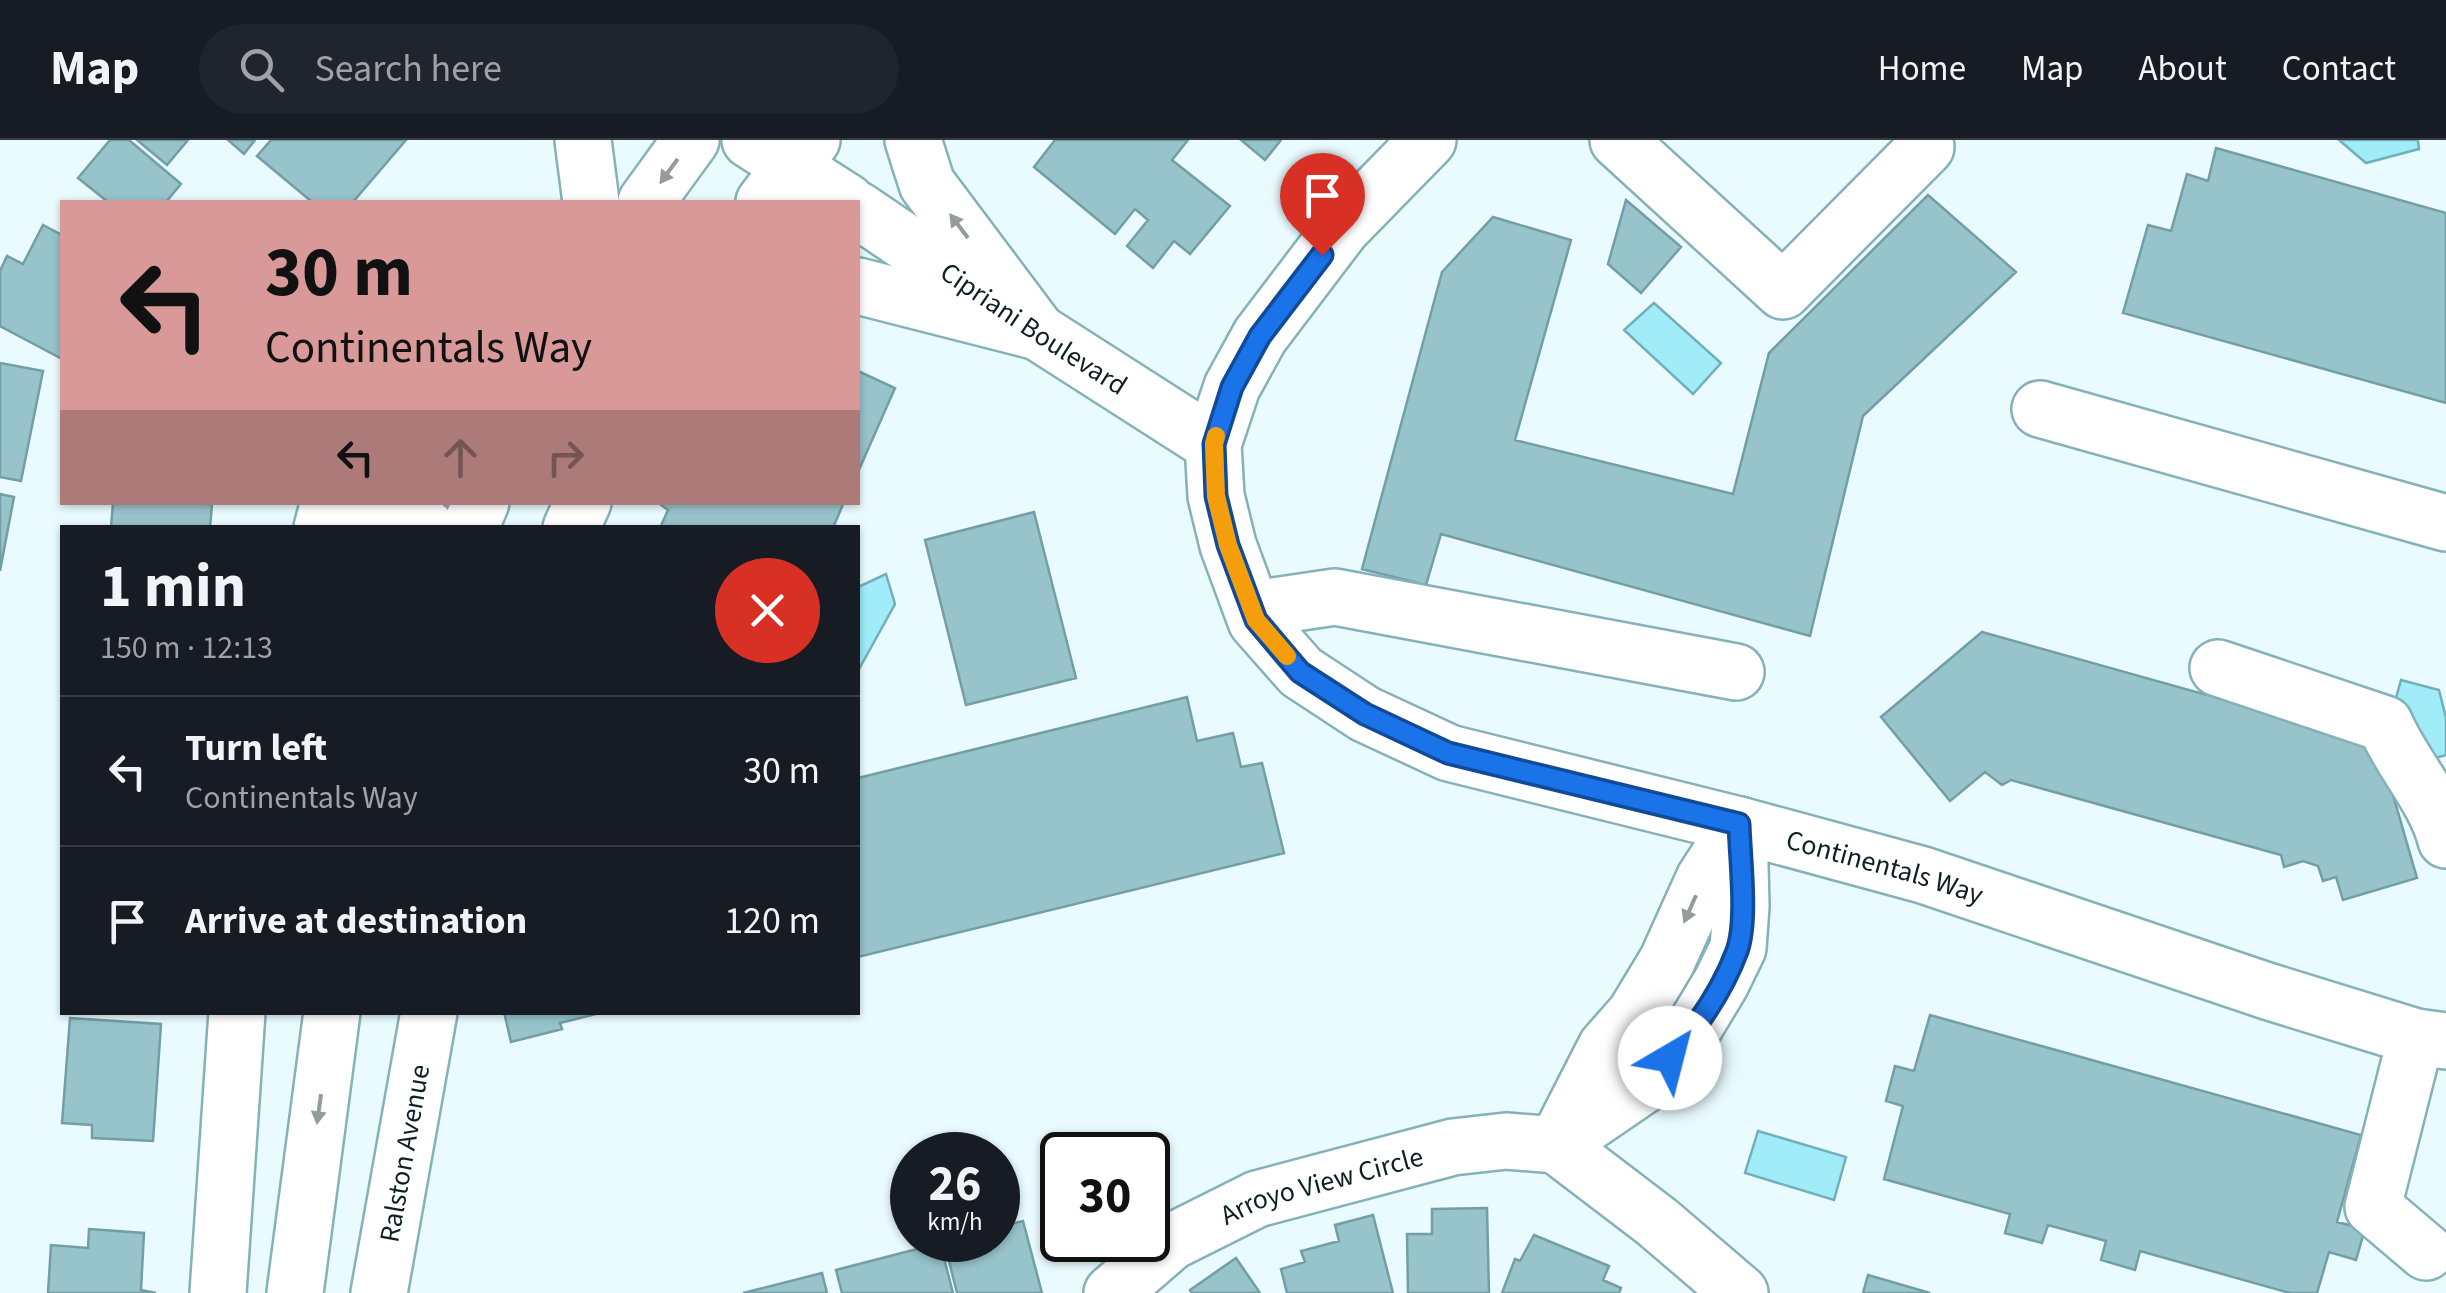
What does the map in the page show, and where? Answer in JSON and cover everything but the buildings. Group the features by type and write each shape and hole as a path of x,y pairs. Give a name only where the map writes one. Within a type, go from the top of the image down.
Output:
{"street":[{"path":"583,140 590,200"},
{"path":"647,200 691,140"},
{"path":"913,140 927,184 1038,332"},
{"name":"Continentals Way","path":"1428,140 1342,228 1260,336 1232,387 1214,444 1216,496 1228,545 1256,620 1300,672 1365,714 1448,753 1739,824 1923,875 2267,992 2431,1039"},
{"path":"1618,140 1783,291 1926,147"},
{"path":"779,162 844,200"},
{"name":"Cipriani Boulevard","path":"860,211 1038,332 1214,444"},
{"path":"860,287 1038,332"},
{"path":"2040,409 2446,523"},
{"path":"368,505 419,525"},
{"path":"1254,609 1334,598 1736,672"},
{"path":"2218,668 2385,724 2397,752 2442,822 2446,840"},
{"path":"1739,824 1738,948 1720,983 1689,1036 1650,1080 1556,1144 1658,1222 1740,1293"},
{"path":"218,1293 237,1015"},
{"path":"295,1293 332,1015"},
{"name":"Ralston Avenue","path":"379,1293 428,1015"},
{"path":"2426,1252 2373,1207 2431,1039"},
{"name":"Arroyo View Circle","path":"1112,1293 1171,1242 1257,1200 1452,1148 1506,1141 1556,1144"}],"water":[{"path":"2339,140 2418,140 2419,149 2366,163"},
{"path":"1654,303 1721,363 1693,394 1624,330"},
{"path":"886,574 895,604 860,667 860,586"},
{"path":"2401,680 2439,690 2446,718 2446,755 2415,764 2389,723"},
{"path":"1758,1131 1846,1157 1834,1200 1745,1173"}],"slow traffic":[{"path":"1216,436 1216,496 1228,545 1256,620 1287,656"}],"route":[{"path":"1322,255 1260,336 1232,387 1214,444 1216,496 1228,545 1256,620 1300,672 1365,714 1448,753 1739,824 1738,948 1689,1036 1670,1058"}]}
